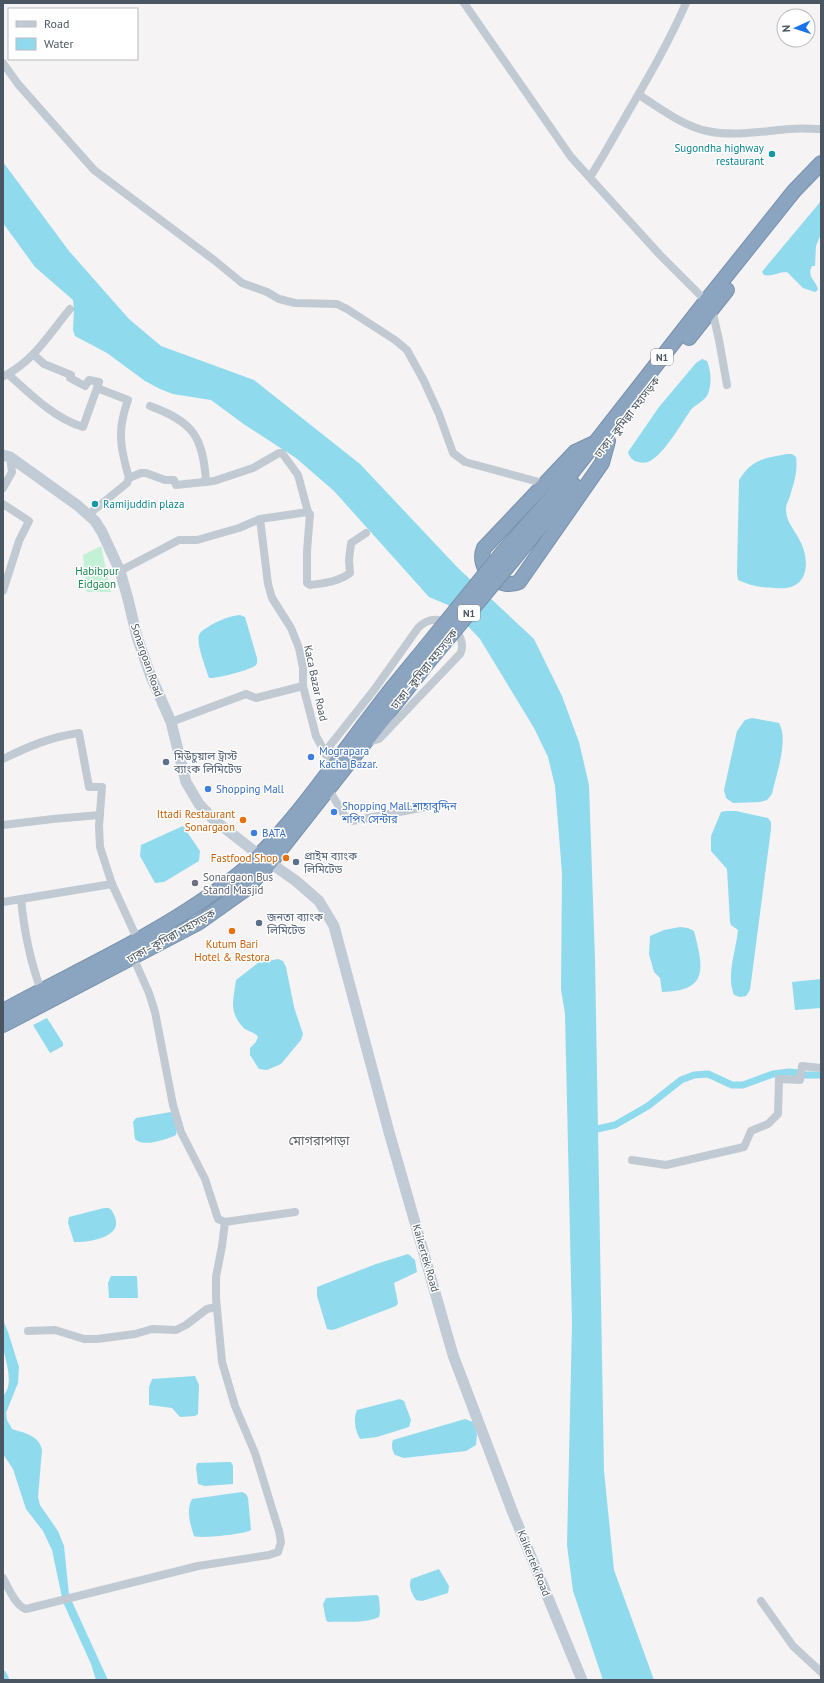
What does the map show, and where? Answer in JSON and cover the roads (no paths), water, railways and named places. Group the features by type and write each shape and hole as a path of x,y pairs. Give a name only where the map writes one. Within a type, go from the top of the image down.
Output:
{"highway":[{"name":"ঢাকা–কুমিল্লা মহাসড়ক","path":"3,1025 216,911 246,889 261,856 288,825 382,702 420,663 508,556 608,441 794,191 821,163"},
{"name":"ঢাকা–কুমিল্লা মহাসড়ক","path":"508,556 594,444 709,305 821,175"},
{"path":"594,444 586,446 575,452 484,548 482,554 482,566 485,570 500,581 510,584 519,582 602,463 608,441"},
{"name":"ঢাকা–কুমিল্লা মহাসড়ক","path":"3,1011 47,987 79,972 170,921 234,878 261,856 329,790 365,743 420,663"},
{"path":"47,987 71,969 196,898 234,872 261,856 326,756 382,702"}],"main road":[{"name":"Sonargoan Road","path":"3,446 6,456 95,520 120,571 137,637 150,674 171,722 186,782 199,804 213,819 261,856"},
{"name":"Kaikertek Road","path":"261,856 296,881 319,901 334,926 389,1132 453,1355 514,1513 582,1680"}],"street":[{"path":"464,3 571,157 660,255 709,305 719,340 727,385"},
{"path":"590,178 666,46 686,3"},
{"path":"3,63 18,84 94,170 214,260 242,284 267,292 278,299 295,303 337,304 347,308 395,340 407,350 424,381 439,414 453,454 465,462 546,484"},
{"path":"639,95 682,121 706,131 743,133 792,129 821,129"},
{"path":"34,355 44,364 71,375 70,378 85,386 89,380 99,382 83,427 71,424 60,417 5,375 18,368 34,355 70,309"},
{"path":"88,515 127,483 128,478 122,453 121,435 122,416 128,400 96,388"},
{"path":"150,406 165,412 188,426 198,439 205,464 206,482"},
{"path":"128,478 141,473 150,474 165,480 174,480 176,485 206,482 253,468 279,453 282,453 298,476 308,512 310,514 307,568 308,583 310,584 342,579 350,573 349,560 351,543 366,533"},
{"path":"3,488 12,472 6,456"},
{"path":"3,504 29,521 19,541 3,591"},
{"path":"120,571 179,540 196,540 239,528 260,519 308,512"},
{"name":"Kaca Bazar Road","path":"260,519 268,584 272,598 291,628 299,648 303,668 303,686 316,736 326,756"},
{"path":"326,756 418,628 426,621 434,619 448,624 458,634 462,641 463,648 460,654 379,739 365,743"},
{"path":"171,722 246,694 256,698 303,686"},
{"path":"3,758 36,743 79,733 89,787 102,787 100,847 112,884 135,934"},
{"path":"329,790 346,818 352,821 426,807"},
{"path":"3,825 100,815"},
{"path":"3,902 112,884"},
{"path":"21,899 29,952 34,972 47,987"},
{"path":"132,957 149,993 155,1012 173,1105 181,1132 205,1179 218,1220 225,1222 295,1212"},
{"path":"632,1160 666,1165 744,1147 751,1131 768,1124 778,1114 779,1079 800,1080 802,1066 821,1068"},
{"path":"3,1578 17,1602 26,1609 198,1566 278,1552 281,1542 279,1531 254,1453 235,1406 222,1362 216,1307 216,1277 225,1222"},
{"path":"28,1331 55,1330 84,1339 97,1340 135,1334 152,1329 176,1330 186,1325 207,1309 216,1307"},
{"path":"762,1601 793,1646 821,1672"}],"water":[{"path":"3,162 69,251 129,319 161,346 254,380 360,464 458,568 534,639 562,696 579,742 589,785 595,959 604,1471 614,1570 654,1680 603,1680 573,1591 567,1545 572,1324 565,1014 561,989 562,873 555,786 548,757 534,728 480,639 448,605 429,597 334,491 296,458 245,425 211,400 173,394 160,389 145,381 107,353 75,336 73,330 73,300 35,267 3,223"},
{"path":"821,201 821,234 816,246 815,266 812,266 810,270 811,276 818,290 815,292 803,288 787,272 764,275 762,272 765,268"},
{"path":"702,359 707,361 710,373 710,386 706,397 690,411 672,438 655,458 644,463 633,460 629,456 628,452 659,407 696,363"},
{"path":"792,454 796,457 796,472 790,498 786,506 786,513 803,548 806,563 805,570 800,582 794,586 786,588 768,588 755,586 738,580 739,480 754,463"},
{"path":"240,615 245,617 257,658 257,664 241,672 209,678 200,650 198,639 199,635 203,630 214,623 229,617"},
{"path":"752,718 779,723 782,730 783,739 779,768 772,794 767,800 760,802 733,803 726,798 724,790 737,731 745,720"},
{"path":"736,811 768,818 771,822 750,990 746,996 740,997 734,995 731,979 732,963 738,930 731,925 730,922 727,869 711,851 711,836 721,812"},
{"path":"183,826 200,851 199,861 164,882 155,883 140,856 141,845"},
{"path":"680,927 688,928 694,931 700,956 699,975 696,982 689,987 678,991 662,992 660,978 654,972 649,954 650,936 664,930"},
{"path":"278,959 283,961 286,967 294,1007 303,1034 301,1040 281,1064 267,1070 259,1069 250,1055 250,1048 256,1042 258,1037 244,1028 235,1015 233,1009 236,980 258,963"},
{"path":"821,979 821,1008 795,1010 792,982"},
{"path":"47,1018 63,1043 63,1046 50,1053 33,1025"},
{"path":"171,1112 177,1128 176,1135 149,1143 139,1142 135,1139 133,1122 136,1118"},
{"path":"109,1208 115,1217 116,1227 112,1232 101,1238 86,1242 74,1242 68,1223 69,1217"},
{"path":"408,1254 415,1260 417,1272 394,1283 398,1303 396,1306 336,1329 327,1329 317,1296 317,1287 376,1264"},
{"path":"111,1276 136,1276 138,1298 109,1298 108,1283"},
{"path":"3,1320 19,1367 18,1383 6,1413 7,1420 12,1429 26,1433 38,1441 42,1450 38,1497 40,1505 58,1531 64,1546 69,1595 108,1680 96,1680 91,1664 63,1602 52,1550 43,1531 26,1509 13,1469 3,1454 3,1396 7,1391 9,1379 3,1346"},
{"path":"195,1376 199,1385 198,1414 195,1416 180,1417 172,1408 149,1405 149,1387 152,1379"},
{"path":"400,1399 404,1401 411,1420 409,1427 377,1437 360,1439 355,1424 357,1410"},
{"path":"465,1419 473,1422 477,1434 476,1445 466,1451 404,1458 395,1455 394,1453 392,1446 393,1440"},
{"path":"231,1462 233,1466 233,1484 205,1486 198,1484 196,1468 197,1463"},
{"path":"242,1492 246,1494 248,1498 251,1530 223,1536 194,1536 189,1512 192,1499"},
{"path":"439,1569 449,1586 448,1593 422,1601 416,1600 410,1587 411,1579"},
{"path":"377,1595 379,1597 379,1617 367,1621 328,1622 326,1620 323,1604 326,1598"}],"waterway":[{"path":"588,1131 615,1125 648,1106 681,1080 694,1075 708,1074 732,1085 743,1085 773,1074 789,1072 799,1073"},
{"path":"806,1075 821,1075"},
{"path":"3,1674 6,1680"}],"place":[{"name":"Sugondha highway restaurant","path":"772,154"},
{"name":"Ramijuddin plaza","path":"95,504"},
{"name":"Mograpara Kacha Bazar.","path":"311,757"},
{"name":"মিউচুয়াল ট্রাস্ট ব্যাংক লিমিটেড","path":"166,762"},
{"name":"Shopping Mall","path":"208,789"},
{"name":"Shopping Mall.শাহাবুদ্দিন শপিং সেন্টার","path":"334,812"},
{"name":"Ittadi Restaurant Sonargaon","path":"243,820"},
{"name":"BATA","path":"254,833"},
{"name":"Fastfood Shop","path":"286,858"},
{"name":"প্রাইম ব্যাংক লিমিটেড","path":"296,862"},
{"name":"Sonargaon Bus Stand Masjid","path":"195,883"},
{"name":"জনতা ব্যাংক লিমিটেড","path":"259,923"},
{"name":"Kutum Bari Hotel & Restora","path":"232,931"}],"district":[{"name":"মোগরাপাড়া","path":"319,1140"}],"park label":[{"name":"Habibpur Eidgaon","path":"97,577"}]}
